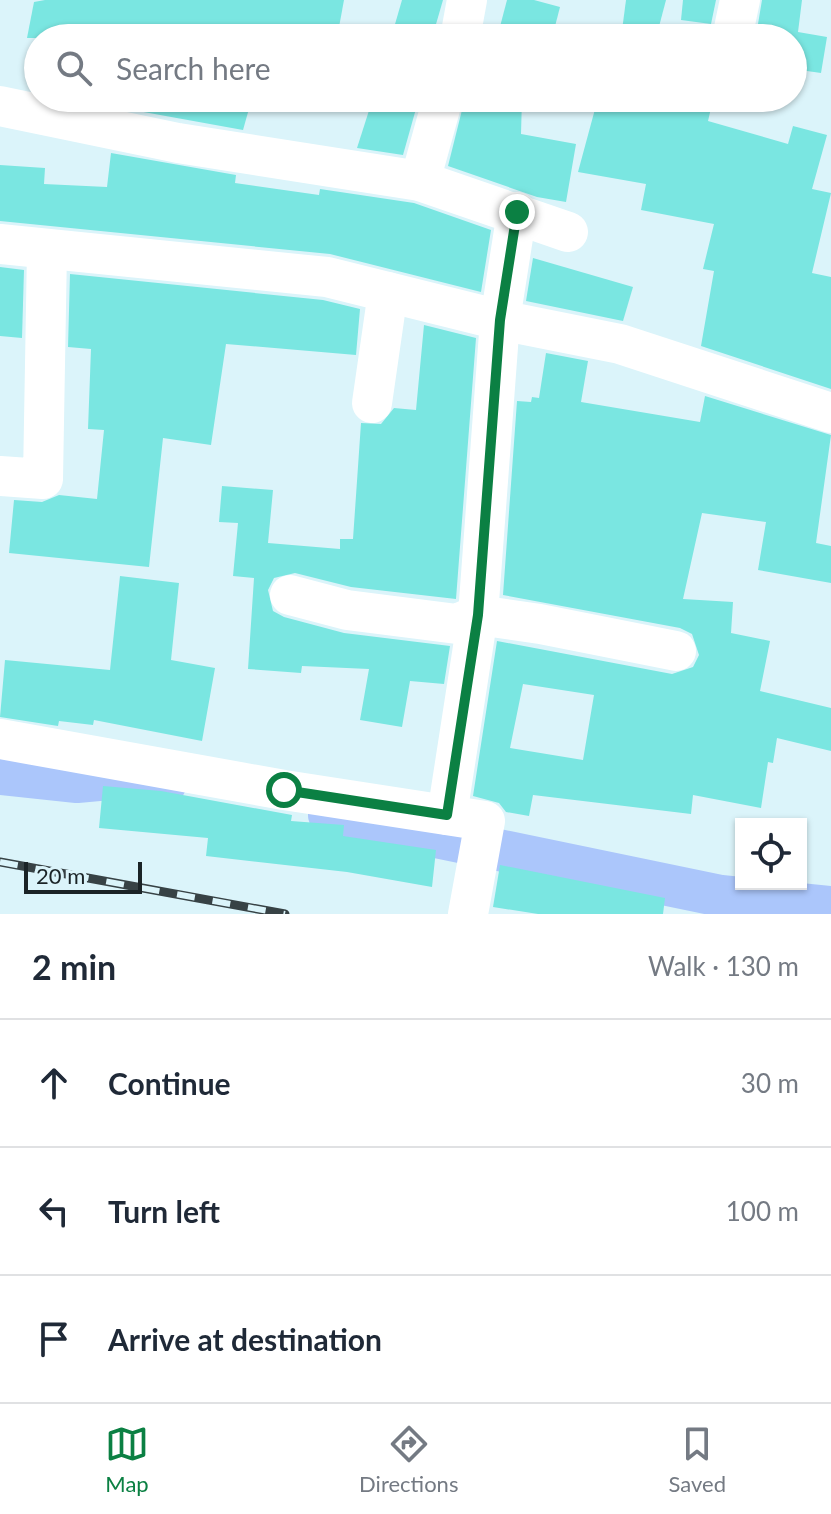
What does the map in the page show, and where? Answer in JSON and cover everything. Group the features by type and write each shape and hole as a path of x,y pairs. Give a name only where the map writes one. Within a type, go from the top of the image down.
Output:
{"street":[{"path":"463,24 467,0"},
{"path":"735,24 740,0"},
{"path":"0,106 24,111"},
{"path":"29,112 178,143 420,181 568,232"},
{"path":"420,181 439,112"},
{"path":"447,815 478,615 500,320 517,212"},
{"path":"0,244 327,277 500,320 620,344 831,413"},
{"path":"0,476 43,479 47,250"},
{"path":"372,403 388,292"},
{"path":"290,595 347,610 457,624 478,615 676,651"},
{"path":"0,739 284,790 485,821 468,914"}],"building":[{"path":"344,0 340,24 30,24 34,2"},
{"path":"402,0 443,0 436,24 395,24"},
{"path":"507,0 534,0 560,7 556,24 501,24"},
{"path":"626,0 666,0 660,24 623,24"},
{"path":"683,0 716,0 711,24 681,20"},
{"path":"762,0 802,0 799,24 758,24"},
{"path":"807,34 827,37 821,73 807,71"},
{"path":"144,112 248,112 243,130"},
{"path":"369,112 415,112 403,155 357,148"},
{"path":"462,112 522,112 521,134 576,144 566,202 537,197 448,166"},
{"path":"594,112 710,112 708,121 788,144 793,126 827,135 812,189 831,193 812,273 831,277 831,389 701,346 714,271 703,269 714,224 641,210 646,184 578,172"},
{"path":"111,153 236,175 235,183 319,195 320,189 414,203 491,230 481,292 330,254 0,221 0,165 45,168 44,184 107,187"},
{"path":"533,258 633,287 623,321 526,301"},
{"path":"0,267 24,270 22,338 0,336"},
{"path":"70,274 323,300 360,309 356,355 226,344 211,445 163,438 149,567 9,553 14,500 42,502 59,495 97,499 104,430 88,429 91,349 68,347"},
{"path":"424,325 476,338 456,599 351,587 295,573 274,578 268,590 273,611 284,617 344,633 450,646 444,684 410,681 402,727 360,720 369,669 302,666 301,673 248,669 254,578 233,576 238,523 219,522 222,486 273,490 268,543 340,549 340,539 353,539 361,423 381,424 394,408 416,410"},
{"path":"546,353 588,361 581,402 700,422 705,396 831,435 816,543 831,546 831,583 758,570 766,522 702,513 683,599 733,602 731,633 770,641 760,691 831,708 831,751 777,738 773,763 768,762 761,808 693,795 691,814 533,795 529,816 506,812 499,803 473,796 497,641 672,674 693,667 699,655 692,634 680,628 503,595 517,401 531,402 532,397 539,398","holes":["523,684 594,695 583,760 510,748"]},
{"path":"120,576 179,583 171,660 215,668 202,741 94,720 93,725 59,721 58,726 0,717 5,660 110,670"},
{"path":"103,786 161,791 292,815 291,821 344,825 343,836 436,850 432,887 347,872 206,856 208,838 99,828"},
{"path":"500,865 665,898 663,914 538,914 493,907"}],"waterway":[{"path":"0,774 77,782 131,777 166,783"},
{"path":"329,815 721,896 831,907"}],"railway":[{"path":"0,862 285,914"}],"route":[{"path":"284,790 447,815 478,615 500,320 517,212"}]}
